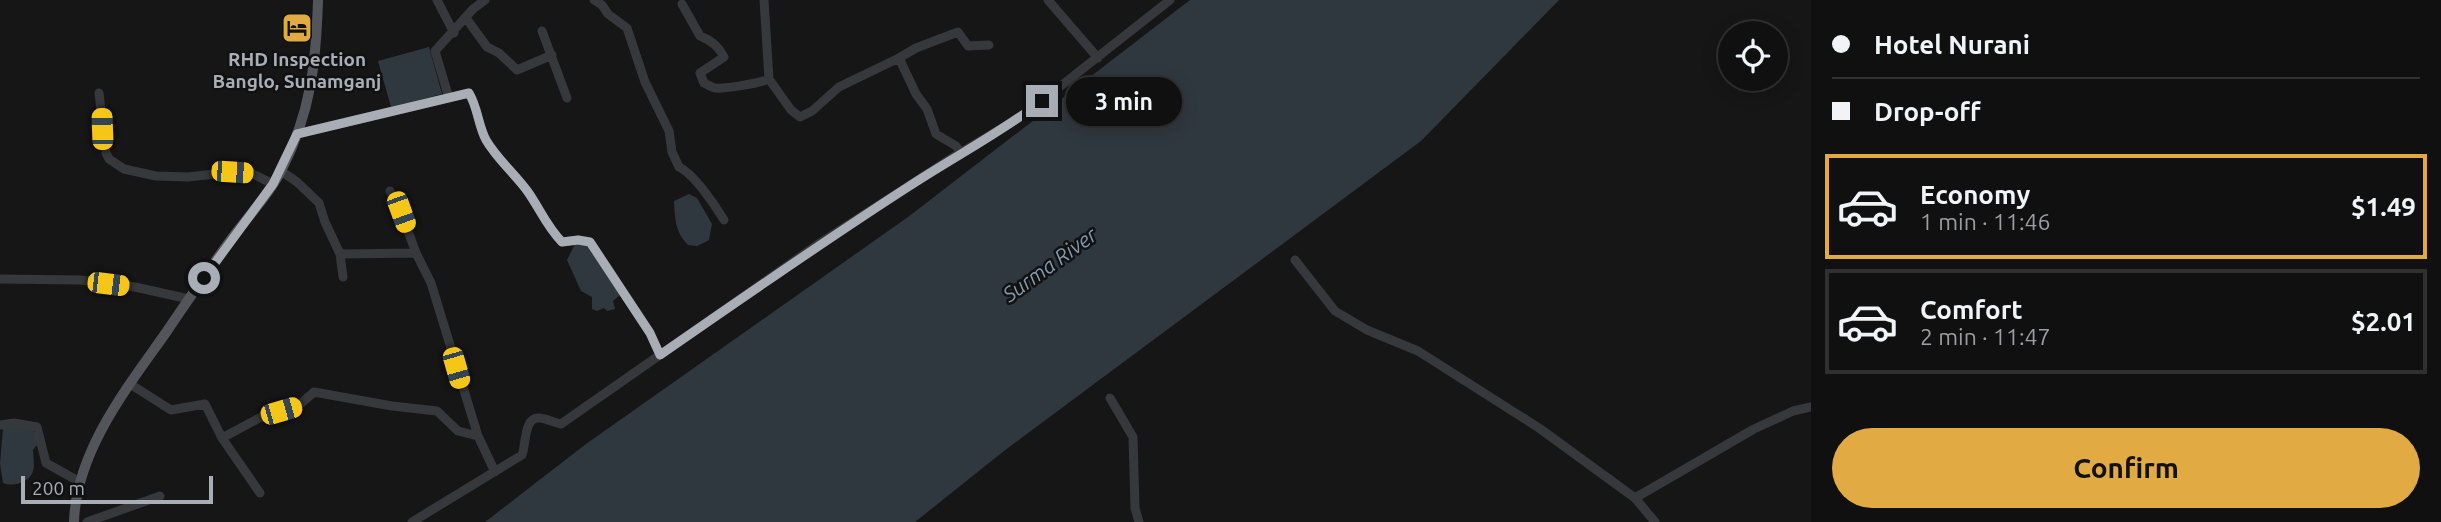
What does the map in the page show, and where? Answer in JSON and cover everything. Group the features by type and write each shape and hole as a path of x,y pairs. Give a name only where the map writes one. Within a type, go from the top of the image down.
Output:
{"main road":[{"path":"74,522 80,482 107,421 189,299 281,171 305,113 316,58 318,0"}],"street":[{"path":"438,0 454,33"},
{"path":"449,98 435,51 485,0"},
{"path":"594,0 627,28 645,82 669,131 672,152 678,167 684,169 688,177 707,193 724,220"},
{"path":"764,0 769,79 791,110 800,117 812,111 839,87 916,48 958,32 968,46 989,45"},
{"path":"1048,0 1097,58"},
{"path":"412,522 522,454 529,423 533,419 540,417 561,424 820,243 1024,115 1170,0"},
{"path":"682,4 700,36 709,39 721,50 724,57 700,73 704,83 715,88 756,85 769,79"},
{"path":"466,18 487,47 499,53 517,70 552,55"},
{"path":"542,31 567,99"},
{"path":"899,58 916,94 927,109 936,134 956,146 961,153"},
{"path":"99,93 106,153 114,163 124,169 156,176 188,177 232,172 253,174 273,184"},
{"path":"297,134 469,93 486,139 528,192 542,212 548,227 562,242 590,242 650,333 660,355"},
{"path":"281,171 319,203 340,254 343,277"},
{"path":"390,191 431,283 478,436 495,472"},
{"path":"340,254 416,254"},
{"path":"1295,260 1335,311 1367,330 1418,351 1539,428 1635,498 1656,522"},
{"path":"0,279 80,280 135,287 189,299"},
{"path":"130,384 171,410 205,404 222,438 260,493"},
{"path":"222,438 263,416 298,406 314,391 392,406 437,411 458,431 478,436"},
{"path":"1110,398 1133,437 1135,508 1139,522"},
{"path":"1635,498 1754,429 1793,411 1811,407"},
{"path":"0,425 14,423 37,427 46,463 80,482"},
{"path":"86,522 160,496"}],"water":[{"name":"Surma River","path":"1190,0 1559,0 1421,141 1004,451 915,522 485,522 586,444 908,217"},
{"path":"429,47 442,94 391,107 378,61"},
{"path":"689,194 697,198 712,224 709,240 697,246 688,245 678,230 675,219 674,201"},
{"path":"575,244 590,244 621,294 613,301 615,309 592,309 592,297 581,291 567,260"},
{"path":"3,428 31,428 35,433 37,445 33,450 32,474 25,481 11,485 3,483 0,464"}],"place":[{"name":"RHD Inspection Banglo, Sunamganj","path":"297,28"}],"route":[{"path":"204,278 273,184 297,134 469,93 486,139 528,192 542,212 548,227 562,242 590,242 650,333 660,355 820,243 1042,101"}]}
